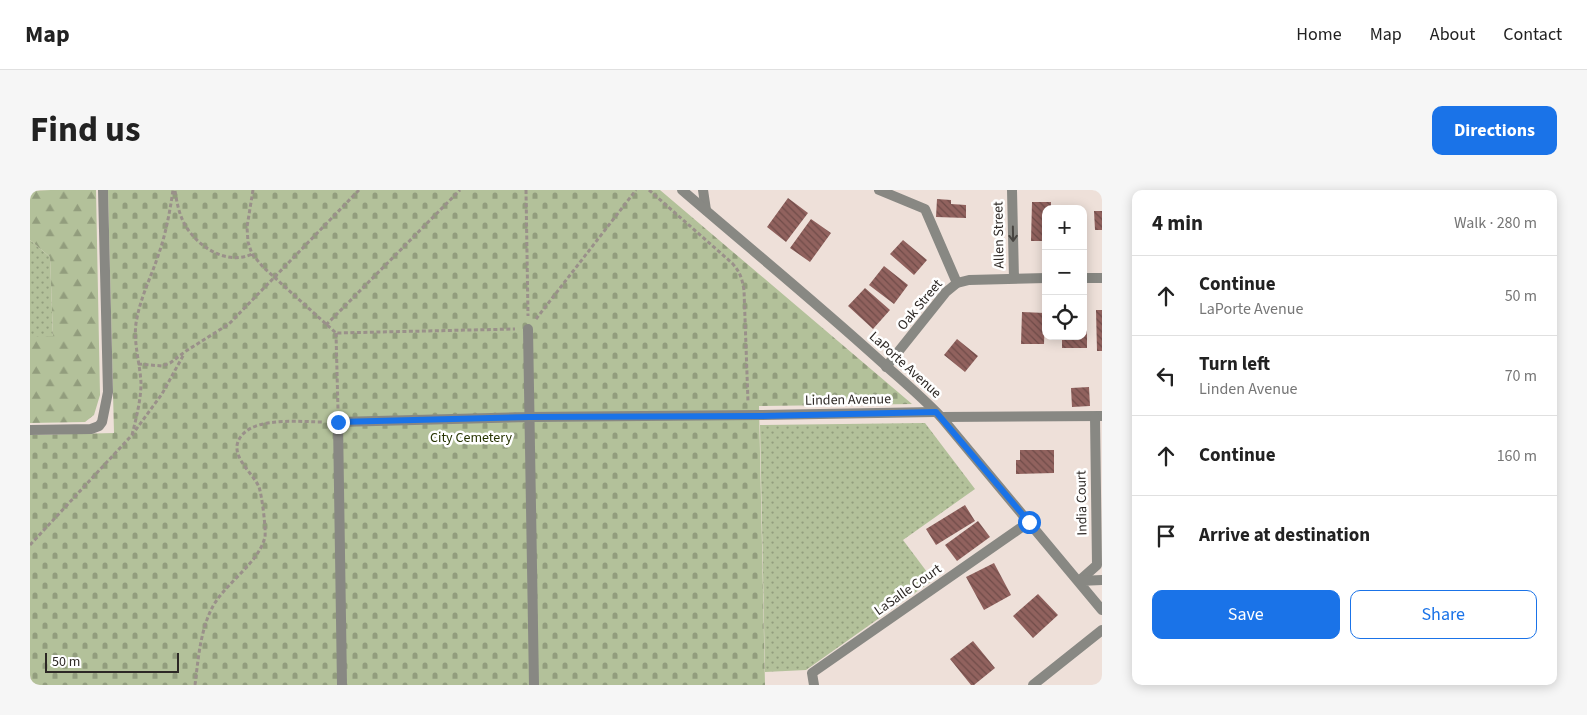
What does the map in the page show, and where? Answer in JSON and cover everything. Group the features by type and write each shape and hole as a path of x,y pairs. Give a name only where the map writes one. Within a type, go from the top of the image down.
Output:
{"street":[{"path":"30,430 91,430 102,422 108,392 103,190"},
{"name":"LaPorte Avenue","path":"682,190 912,388 938,414 1102,610"},
{"path":"704,190 706,210"},
{"path":"879,190 925,209 957,283"},
{"name":"Allen Street","path":"1012,190 1014,279"},
{"name":"Oak Street","path":"886,367 946,292 957,283 969,280 1042,278"},
{"path":"1087,278 1102,278"},
{"path":"528,329 534,685"},
{"name":"Linden Avenue","path":"338,422 529,417 938,414 1098,416"},
{"name":"India Court","path":"1079,581 1097,565 1098,416"},
{"path":"338,422 342,685"},
{"name":"LaSalle Court","path":"814,685 812,673 1029,522"},
{"path":"1079,581 1102,580"},
{"path":"1032,685 1102,630"}],"path":[{"path":"174,190 178,208 186,226 199,242 227,258 243,258 252,254"},
{"path":"132,436 141,384 135,334 136,319 159,252 170,213 174,190"},
{"path":"253,190 247,227 248,242 252,254 275,278 336,333 528,329"},
{"path":"138,364 162,366 170,363 229,324 359,190"},
{"path":"326,325 460,190"},
{"path":"526,190 528,329"},
{"path":"528,329 636,190"},
{"path":"650,190 732,263 743,279 748,416"},
{"path":"195,685 204,632 212,609 259,552 265,535 259,488 251,473 241,464 238,454 241,436 250,428 269,424 338,422 336,333"},
{"path":"30,545 132,436 162,394 186,351"}],"green space":[{"path":"96,190 100,395 94,415 85,422 30,423 30,337 53,336 50,257 30,240 30,191"},
{"name":"City Cemetery","path":"108,190 660,190 912,404 759,406 765,685 30,685 30,435 114,433"},
{"path":"30,240 50,257 53,337 30,337"},
{"path":"925,423 975,489 903,540 933,580 806,670 765,672 760,425"}],"building":[{"path":"788,198 808,213 786,242 767,227"},
{"path":"937,199 951,200 951,204 966,205 966,218 936,217"},
{"path":"1032,202 1051,202 1051,205 1042,205 1042,241 1031,241"},
{"path":"1094,211 1102,211 1102,230 1095,230"},
{"path":"811,219 831,233 810,262 790,248"},
{"path":"903,240 927,260 914,275 890,254"},
{"path":"884,266 908,285 894,304 869,285"},
{"path":"865,288 890,310 873,329 848,306"},
{"path":"1096,310 1102,310 1102,351 1097,351"},
{"path":"1022,312 1042,313 1042,340 1044,340 1044,344 1021,344"},
{"path":"957,339 978,356 965,372 944,355"},
{"path":"1062,340 1087,340 1087,348 1062,348"},
{"path":"1089,387 1090,406 1072,407 1071,388"},
{"path":"1020,450 1054,450 1054,473 1016,474 1016,460 1020,460"},
{"path":"965,505 975,521 936,545 926,529"},
{"path":"978,521 990,537 957,561 945,545"},
{"path":"994,563 1011,595 984,610 966,577"},
{"path":"1038,594 1058,615 1033,638 1013,616"},
{"path":"973,641 995,668 974,685 971,685 950,659"}],"route":[{"path":"338,422 529,417 760,416 936,412 1029,522"}]}
